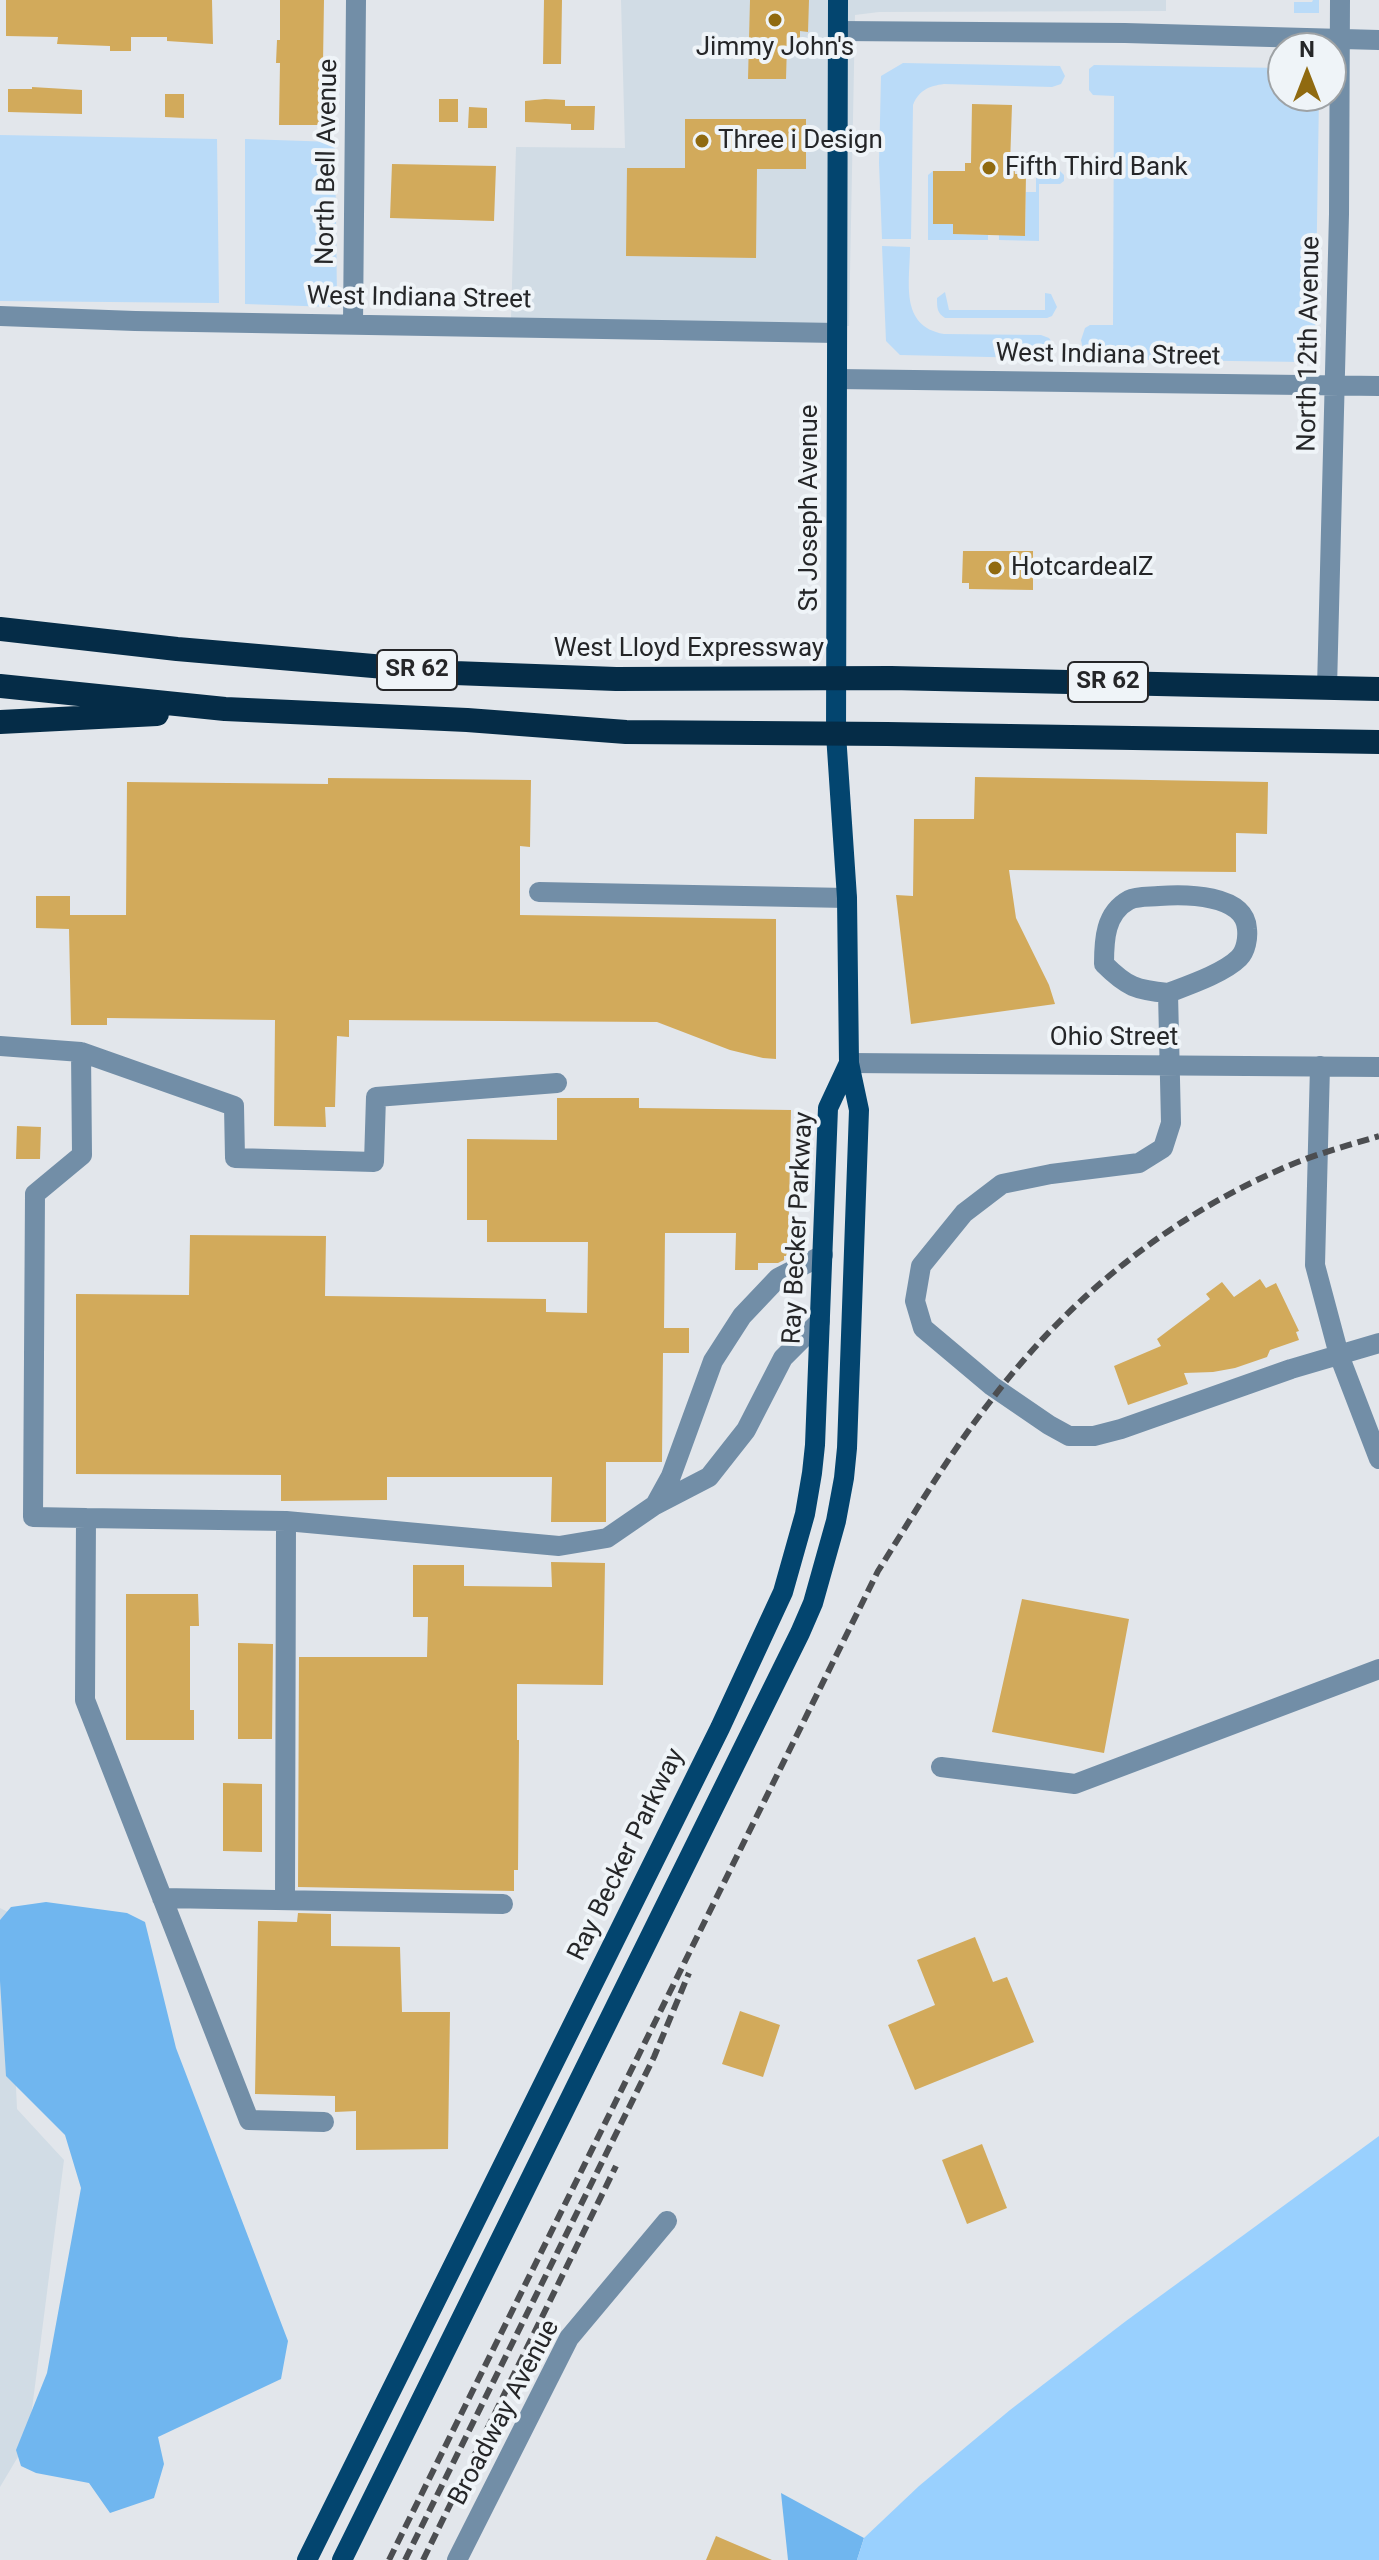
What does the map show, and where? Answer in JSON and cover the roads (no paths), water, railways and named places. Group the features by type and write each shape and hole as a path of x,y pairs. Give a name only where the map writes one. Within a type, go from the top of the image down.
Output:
{"highway":[{"name":"West Lloyd Expressway","path":"0,629 191,651 454,673 616,679 836,678 1379,689"},
{"name":"SR 62","path":"0,686 225,709 467,720 626,732 1379,742"},
{"path":"0,722 225,709"}],"main road":[{"name":"St Joseph Avenue","path":"838,0 836,734 847,898 849,1063"},
{"name":"Ray Becker Parkway","path":"307,2560 720,1728 783,1592 805,1514 812,1473 828,1108 849,1063"},
{"name":"Ray Becker Parkway","path":"342,2560 748,1742 813,1603 836,1521 847,1448 859,1110 849,1063"}],"street":[{"name":"North Bell Avenue","path":"353,324 356,0"},
{"name":"North 12th Avenue","path":"1340,0 1340,32"},
{"path":"838,31 1125,33 1267,38"},
{"path":"1347,40 1379,40"},
{"name":"North 12th Avenue","path":"1327,688 1339,112"},
{"name":"West Indiana Street","path":"0,316 837,333"},
{"name":"West Indiana Street","path":"837,379 1379,386"},
{"path":"539,892 847,898"},
{"path":"1171,895 1210,897 1238,909 1247,923 1248,940 1241,957 1197,982 1168,993 1146,991 1123,983 1104,964 1104,938 1113,914 1131,898 1171,895"},
{"path":"1168,993 1171,1123 1163,1148 1139,1163 1051,1174 1002,1184 964,1213 921,1266 915,1301 923,1328 992,1386 1069,1436 1094,1436 1121,1429 1291,1369 1379,1343"},
{"path":"0,1046 81,1052 234,1106 235,1158 374,1162 376,1097 557,1083"},
{"path":"81,1052 82,1155 35,1194 33,1517 286,1521 559,1546 607,1538 655,1505 709,1477 746,1430 783,1358 820,1321"},
{"name":"Ohio Street","path":"849,1063 1379,1067"},
{"path":"1320,1066 1315,1265 1339,1355 1379,1459"},
{"path":"655,1505 671,1476 713,1361 742,1316 778,1278 823,1255"},
{"path":"86,1518 85,1700 249,2120 324,2122"},
{"path":"285,1900 286,1521"},
{"path":"941,1767 1075,1784 1379,1669"},
{"path":"162,1898 503,1904"},
{"name":"Broadway Avenue","path":"457,2560 569,2338 667,2221"}],"railway":[{"path":"389,2560 878,1571 959,1444 1050,1331 1120,1267 1157,1239 1197,1213 1281,1169 1379,1136"},
{"path":"405,2560 654,2057 689,1973"},
{"path":"423,2560 616,2166"}],"place":[{"name":"Jimmy John's","path":"775,20"},
{"name":"Three i Design","path":"702,141"},
{"name":"Fifth Third Bank","path":"989,168"},
{"name":"HotcardealZ","path":"995,568"}]}
